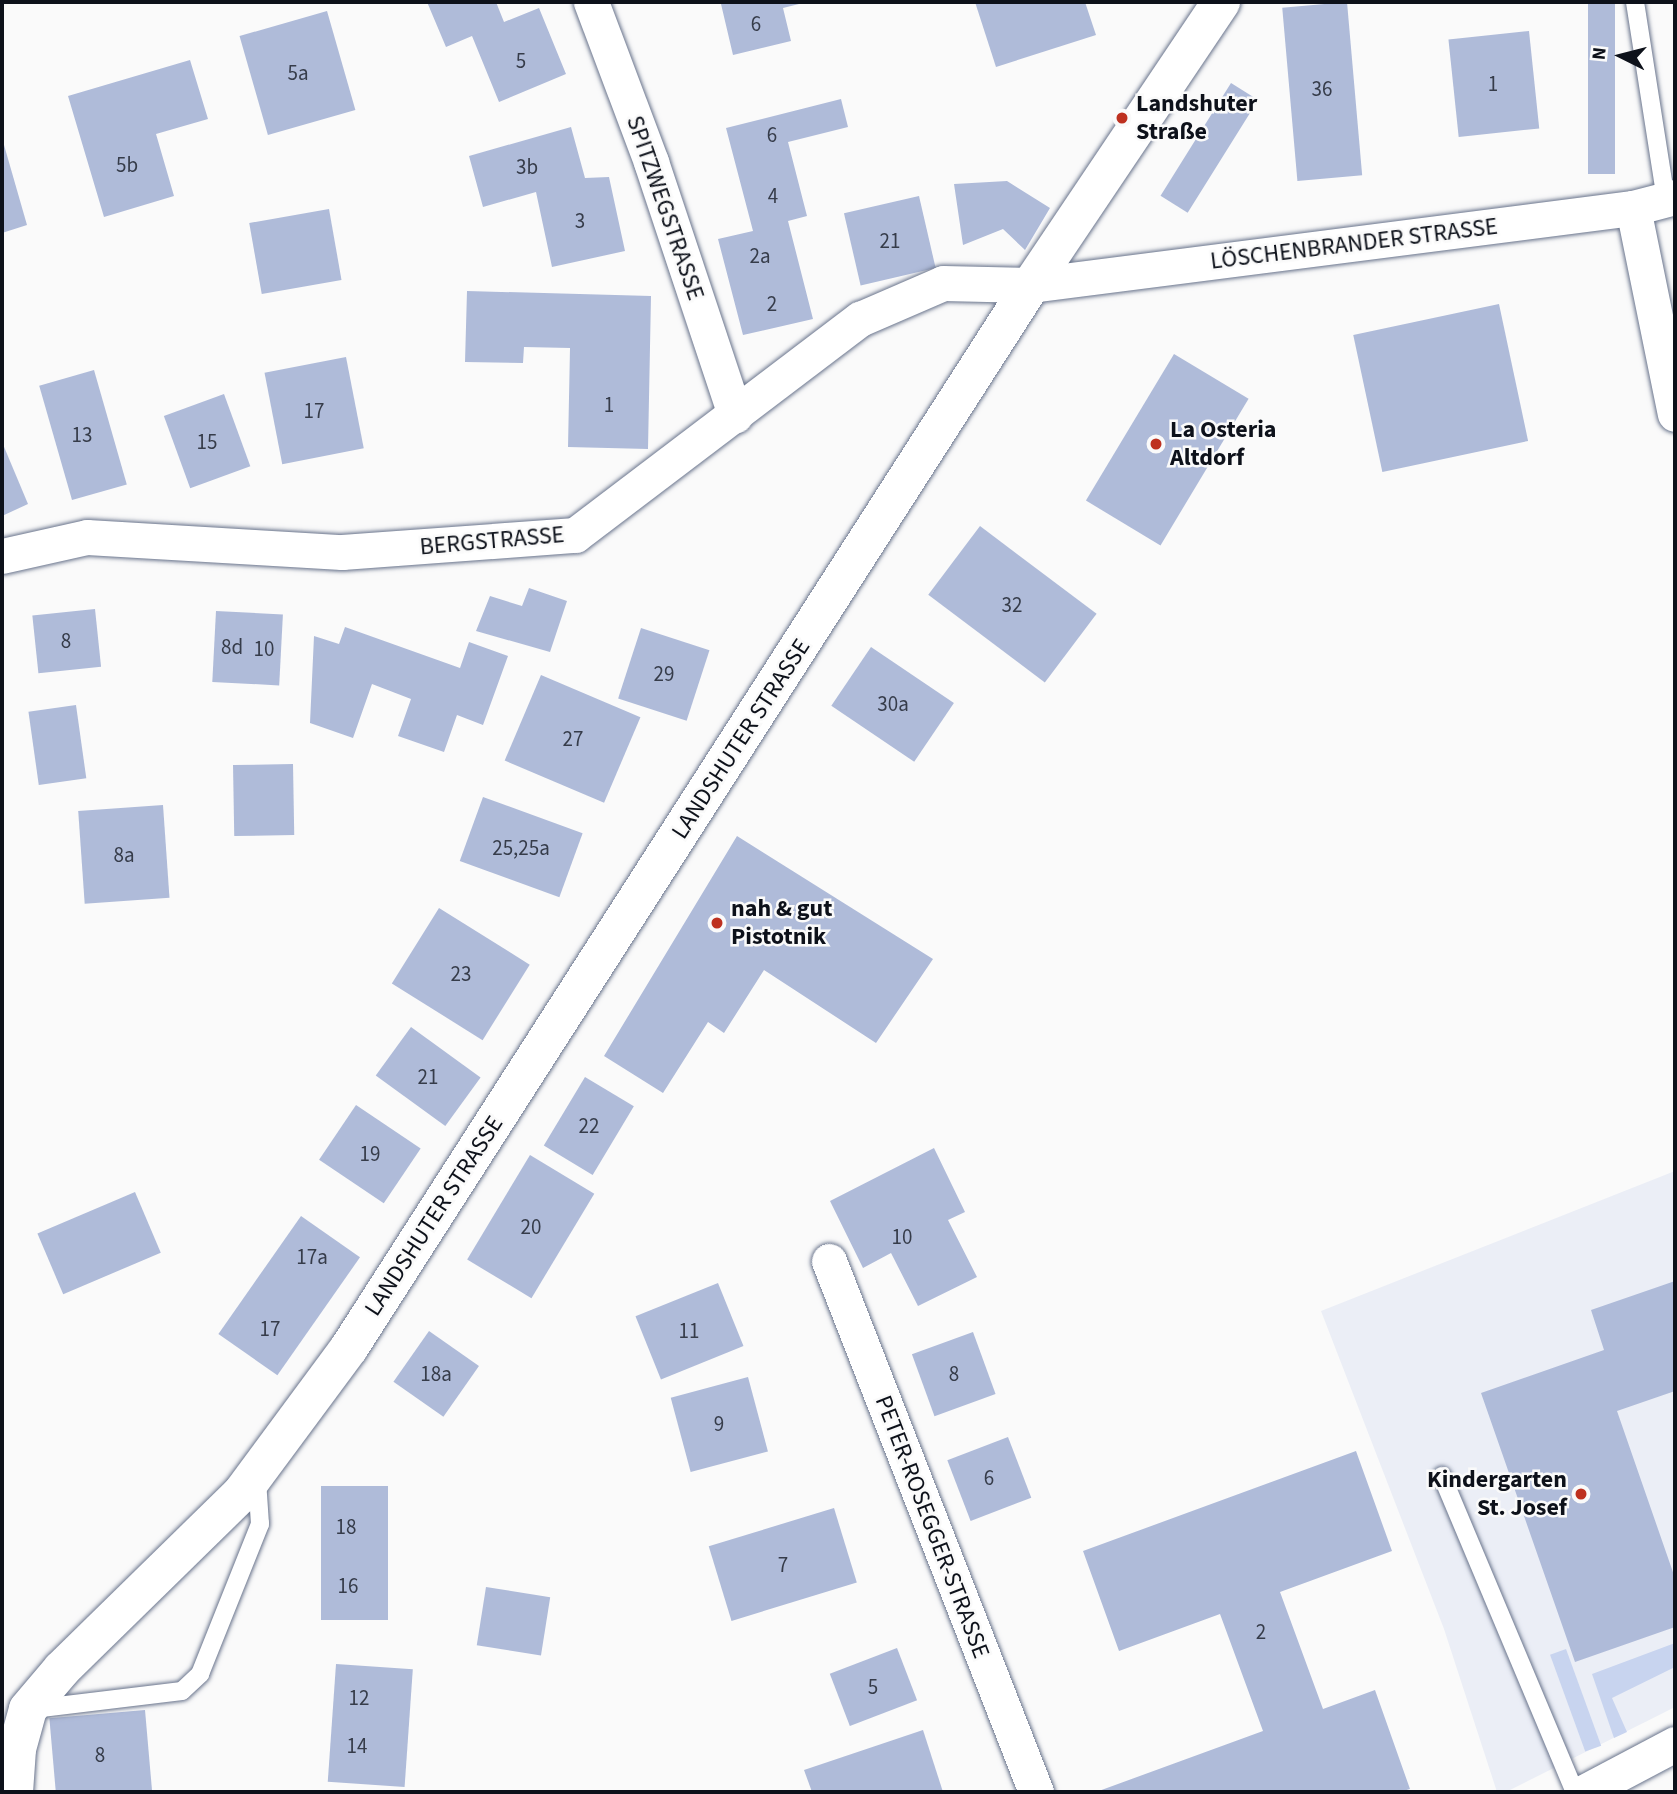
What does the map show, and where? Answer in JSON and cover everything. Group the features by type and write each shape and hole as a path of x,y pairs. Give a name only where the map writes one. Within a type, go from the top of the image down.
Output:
{"street":[{"name":"SPITZWEGSTRASSE","path":"591,2 651,162 735,415"},
{"name":"LANDSHUTER STRASSE","path":"15,1792 17,1749 28,1709 62,1669 241,1493 349,1348 1031,285 1221,2"},
{"name":"LÖSCHENBRANDER STRASSE","path":"1031,285 1658,201"},
{"path":"1658,201 1675,414"},
{"name":"BERGSTRASSE","path":"2,556 87,537 342,552 575,535 860,319 943,283 1031,285"},
{"name":"PETER-ROSEGGER-STRASSE","path":"829,1261 1036,1792"},
{"path":"1584,1792 1675,1744"}],"lane":[{"path":"1635,2 1658,201"},
{"path":"28,1709 182,1692 200,1674 260,1524 257,1473"},
{"path":"1443,1476 1576,1792"}],"shaded area":[{"path":"1675,1171 1675,1707 1506,1792 1497,1792 1444,1629 1321,1311"},
{"path":"1675,1643 1675,1667 1612,1698 1627,1732 1614,1738 1592,1674"},
{"path":"1566,1649 1601,1746 1585,1752 1550,1655"}],"building":[{"path":"427,2 496,2 504,22 539,8 566,74 499,102 472,36 446,47"},
{"path":"975,2 1085,2 1096,35 996,67"},
{"path":"1347,2 1362,175 1297,181 1282,8"},
{"path":"1588,2 1615,2 1615,174 1588,174"},
{"path":"803,3 783,8 791,41 733,55 721,4"},
{"path":"327,11 355,110 268,135 240,36"},
{"path":"1529,31 1539,128 1459,137 1448,39"},
{"path":"190,60 208,119 156,134 174,196 104,217 68,96"},
{"path":"1231,83 1258,100 1188,213 1161,196"},
{"path":"841,99 848,127 788,142 807,216 788,221 813,319 743,335 718,239 753,231 726,128"},
{"path":"571,127 585,178 609,177 625,251 552,267 536,192 483,207 469,156"},
{"path":"2,138 27,225 2,233"},
{"path":"1007,181 1050,208 1025,250 1003,229 963,245 954,184"},
{"path":"919,196 936,268 861,285 844,213"},
{"path":"329,209 342,280 262,294 249,223"},
{"path":"467,291 651,296 648,449 568,447 570,348 524,347 523,363 465,362"},
{"path":"1499,304 1528,441 1382,472 1353,335"},
{"path":"1174,354 1249,399 1161,545 1086,501"},
{"path":"346,357 364,448 282,464 265,373"},
{"path":"94,370 127,484 72,500 39,386"},
{"path":"224,394 250,466 190,488 164,416"},
{"path":"2,442 28,504 2,516"},
{"path":"980,526 1097,614 1045,683 928,595"},
{"path":"529,588 567,601 550,652 476,631 490,596 522,606"},
{"path":"95,609 101,667 38,673 32,616"},
{"path":"216,611 283,615 279,685 212,682"},
{"path":"345,627 460,668 469,642 508,656 483,725 457,715 444,752 398,736 411,699 372,684 353,738 310,723 314,636 339,644"},
{"path":"641,628 709,650 687,721 618,698"},
{"path":"871,647 954,703 914,762 831,706"},
{"path":"541,675 640,717 604,803 505,761"},
{"path":"76,705 86,778 39,785 28,712"},
{"path":"293,764 294,835 234,836 233,765"},
{"path":"483,797 583,833 559,897 460,861"},
{"path":"163,805 169,898 85,904 78,811"},
{"path":"737,836 933,959 876,1043 764,970 724,1033 708,1022 663,1093 604,1056"},
{"path":"439,908 530,965 483,1040 392,983"},
{"path":"411,1027 481,1078 445,1126 376,1076"},
{"path":"585,1077 634,1106 593,1175 544,1146"},
{"path":"356,1105 421,1149 384,1203 319,1160"},
{"path":"934,1148 965,1212 948,1220 977,1277 918,1306 891,1253 863,1268 830,1201"},
{"path":"530,1155 594,1194 531,1298 467,1260"},
{"path":"135,1192 161,1253 63,1294 37,1233"},
{"path":"301,1216 360,1257 277,1375 218,1334"},
{"name":"Kindergarten St. Josef","path":"1675,1281 1675,1391 1617,1411 1675,1578 1675,1627 1575,1662 1481,1393 1604,1350 1591,1310"},
{"path":"718,1283 743,1346 661,1379 635,1316"},
{"path":"429,1331 479,1366 443,1417 393,1382"},
{"path":"973,1332 996,1394 934,1416 912,1354"},
{"path":"748,1377 768,1451 691,1472 671,1398"},
{"path":"1008,1437 1031,1498 971,1521 947,1460"},
{"path":"1356,1451 1392,1551 1280,1592 1323,1709 1375,1690 1410,1789 1400,1792 1096,1792 1263,1731 1220,1614 1119,1651 1083,1551"},
{"path":"321,1486 388,1486 388,1620 321,1620"},
{"path":"834,1508 857,1583 732,1621 709,1546"},
{"path":"486,1587 550,1597 541,1655 477,1645"},
{"path":"897,1648 917,1700 850,1726 830,1674"},
{"path":"336,1664 413,1669 405,1787 328,1782"},
{"path":"145,1710 152,1792 56,1792 49,1718"},
{"path":"923,1730 943,1792 812,1792 804,1770"}],"place":[{"name":"Landshuter Straße","path":"1122,118"},
{"name":"La Osteria Altdorf","path":"1156,444"},
{"name":"nah & gut Pistotnik","path":"717,923"},
{"name":"Kindergarten St. Josef","path":"1581,1494"}]}
